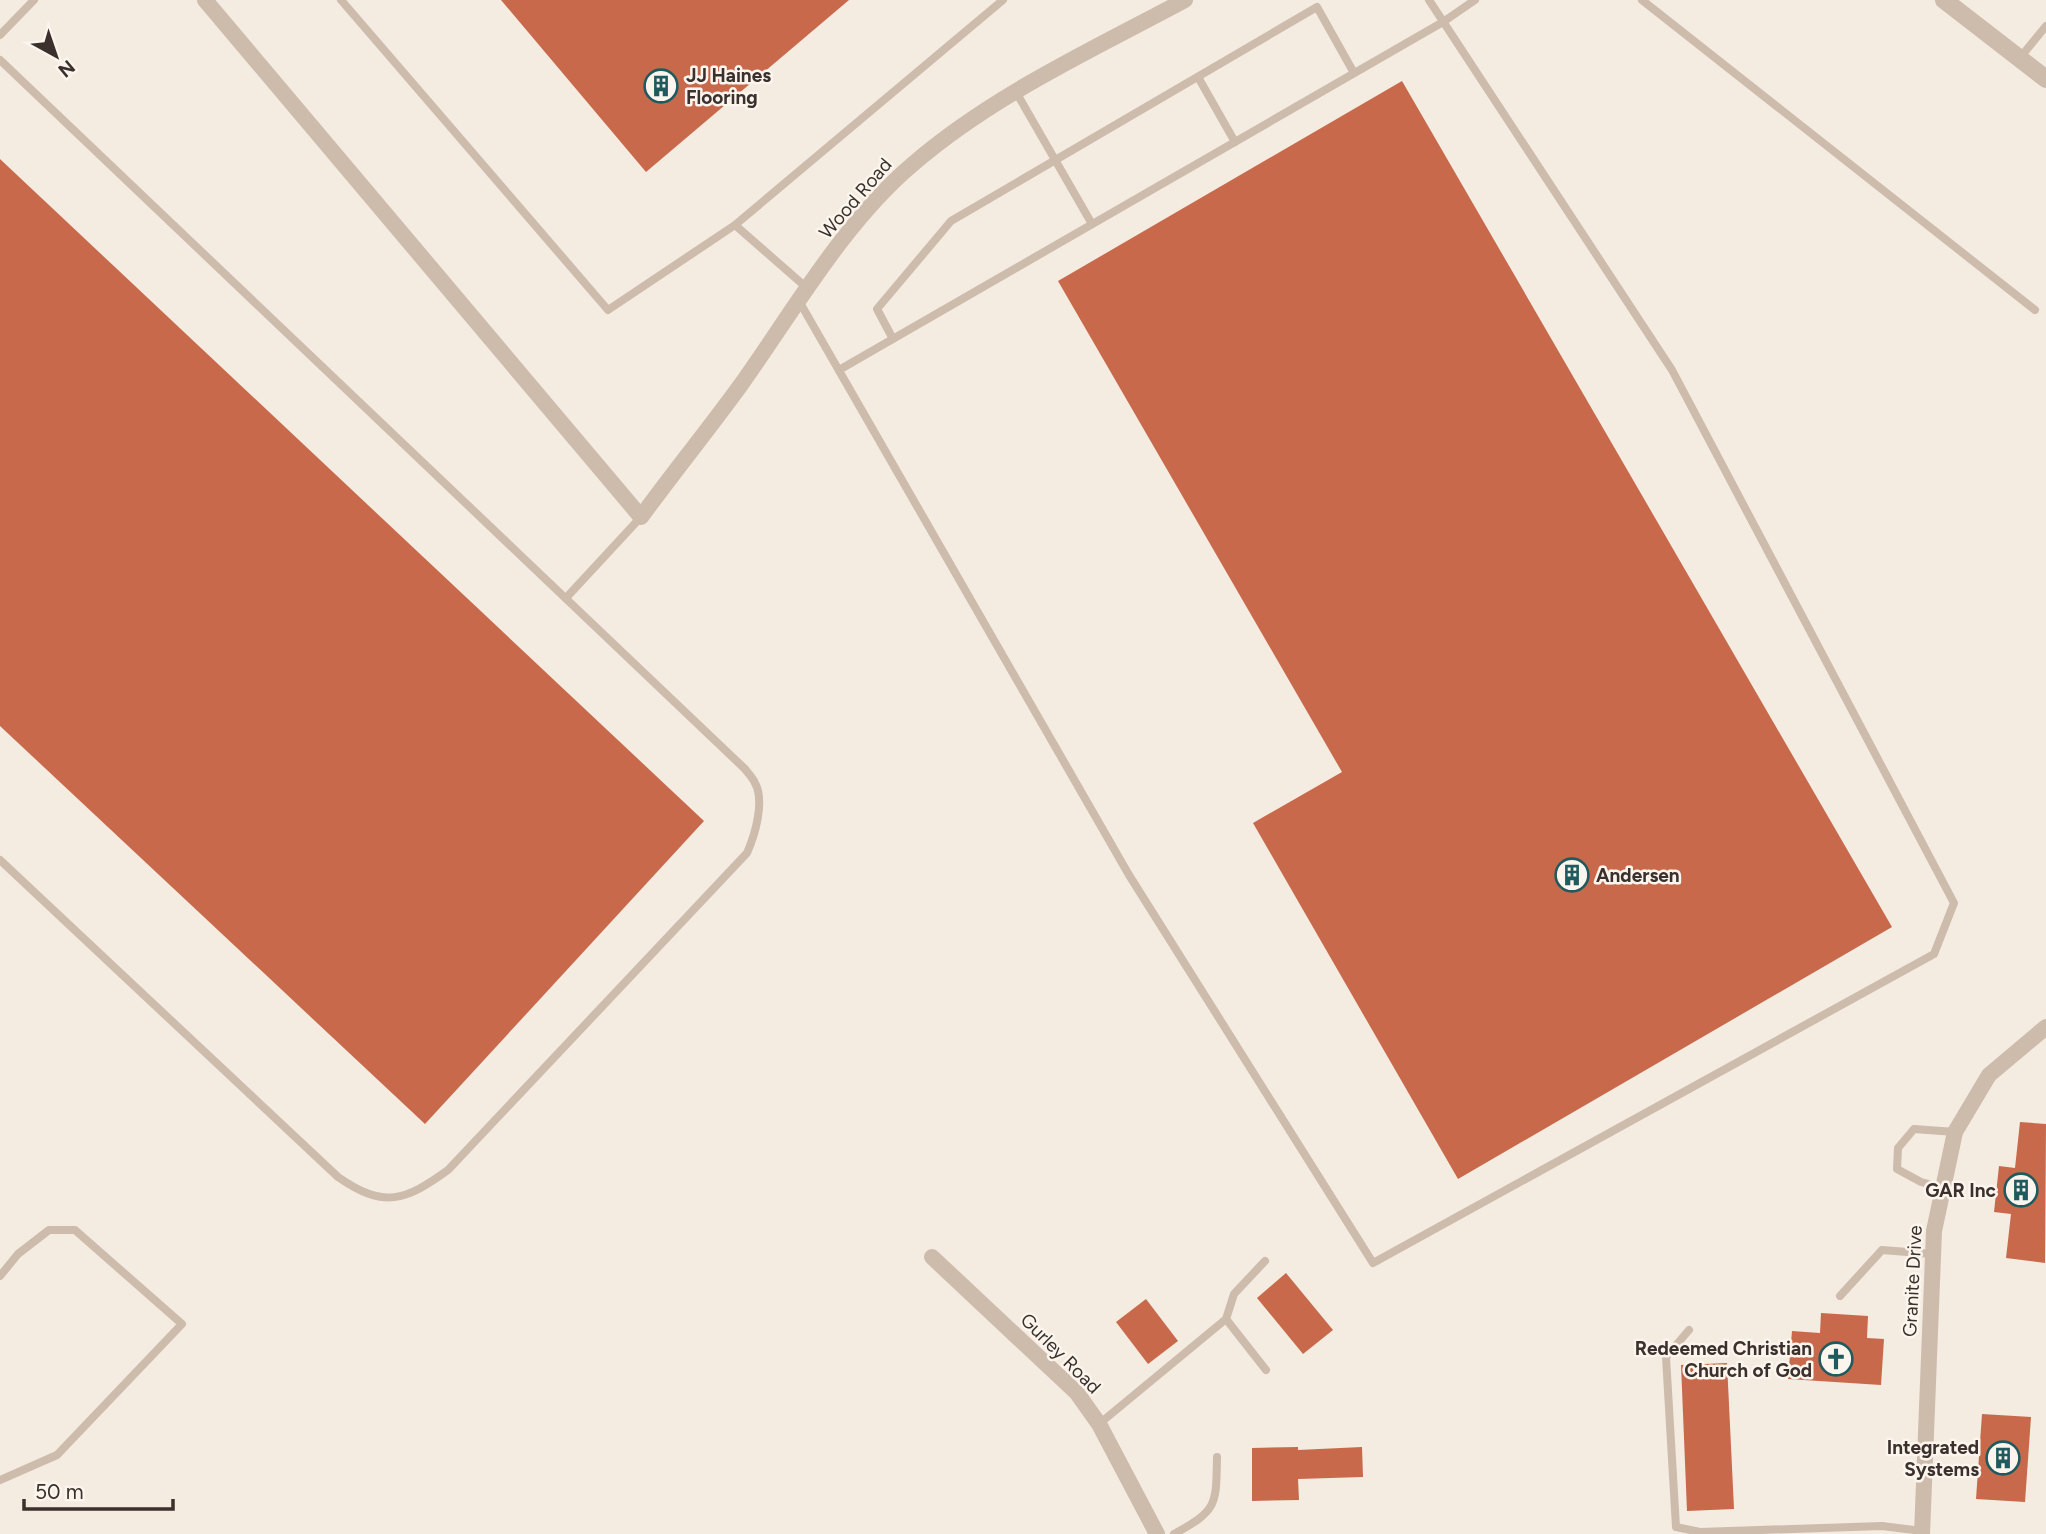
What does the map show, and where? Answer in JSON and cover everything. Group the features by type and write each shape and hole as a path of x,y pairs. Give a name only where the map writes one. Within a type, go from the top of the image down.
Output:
{"street":[{"path":"205,0 641,517"},
{"name":"Wood Road","path":"641,517 740,386 803,294 862,216 912,165 983,111 1185,0"},
{"path":"1944,0 2046,79"},
{"name":"Granite Drive","path":"1923,1532 1934,1231 1955,1132 1989,1075 2046,1027"},
{"name":"Gurley Road","path":"932,1257 1077,1393 1099,1424 1157,1534"}],"lane":[{"path":"0,35 34,0"},
{"path":"341,0 608,310 735,225 1003,0"},
{"path":"735,225 803,294 839,370 1129,875 1373,1263 1934,954 1954,903 1672,370 1429,0"},
{"path":"839,370 1444,22 1475,0"},
{"path":"1642,0 2035,310"},
{"path":"893,339 877,309 951,221 1317,8 1354,73"},
{"path":"2019,59 2046,26"},
{"path":"0,60 745,769 757,784 756,831 747,853 448,1170 422,1189 388,1199 360,1192 338,1177 0,860"},
{"path":"1198,77 1235,142"},
{"path":"1016,92 1092,224"},
{"path":"566,598 641,517"},
{"path":"1943,1188 1921,1182 1897,1169 1898,1148 1914,1129 1955,1132"},
{"path":"0,1276 18,1254 49,1230 75,1230 182,1324 57,1455 0,1480"},
{"path":"1840,1296 1882,1250 1933,1254"},
{"path":"1099,1424 1226,1320 1234,1294 1265,1261"},
{"path":"1226,1320 1266,1370"},
{"path":"1689,1330 1666,1357 1676,1527 1699,1532 1882,1527 1923,1532"},
{"path":"1174,1534 1200,1518 1216,1496 1217,1457"}],"building":[{"name":"JJ Haines Flooring","path":"501,0 849,0 646,172"},
{"path":"1402,81 1892,927 1458,1179 1253,823 1342,772 1058,281"},
{"path":"0,159 704,821 425,1124 0,726"},
{"name":"GAR Inc","path":"2020,1122 2046,1124 2045,1263 2006,1258 2011,1214 1994,1212 1999,1166 2015,1168"},
{"path":"1286,1273 1333,1330 1303,1354 1257,1298"},
{"path":"1146,1299 1178,1341 1148,1364 1116,1322"},
{"name":"Redeemed Christian Church of God","path":"1821,1313 1868,1316 1867,1338 1884,1339 1881,1385 1788,1379 1792,1331 1820,1333"},
{"path":"1727,1363 1734,1509 1687,1511 1681,1365"},
{"name":"Integrated Systems","path":"1982,1414 2031,1417 2025,1502 1976,1499"},
{"path":"1298,1447 1298,1450 1362,1447 1363,1477 1298,1479 1299,1500 1252,1501 1252,1448"}],"place":[{"name":"JJ Haines Flooring","path":"661,86"},
{"name":"Andersen","path":"1572,875"},
{"name":"GAR Inc","path":"2021,1190"},
{"name":"Redeemed Christian Church of God","path":"1836,1359"},
{"name":"Integrated Systems","path":"2003,1458"}]}
